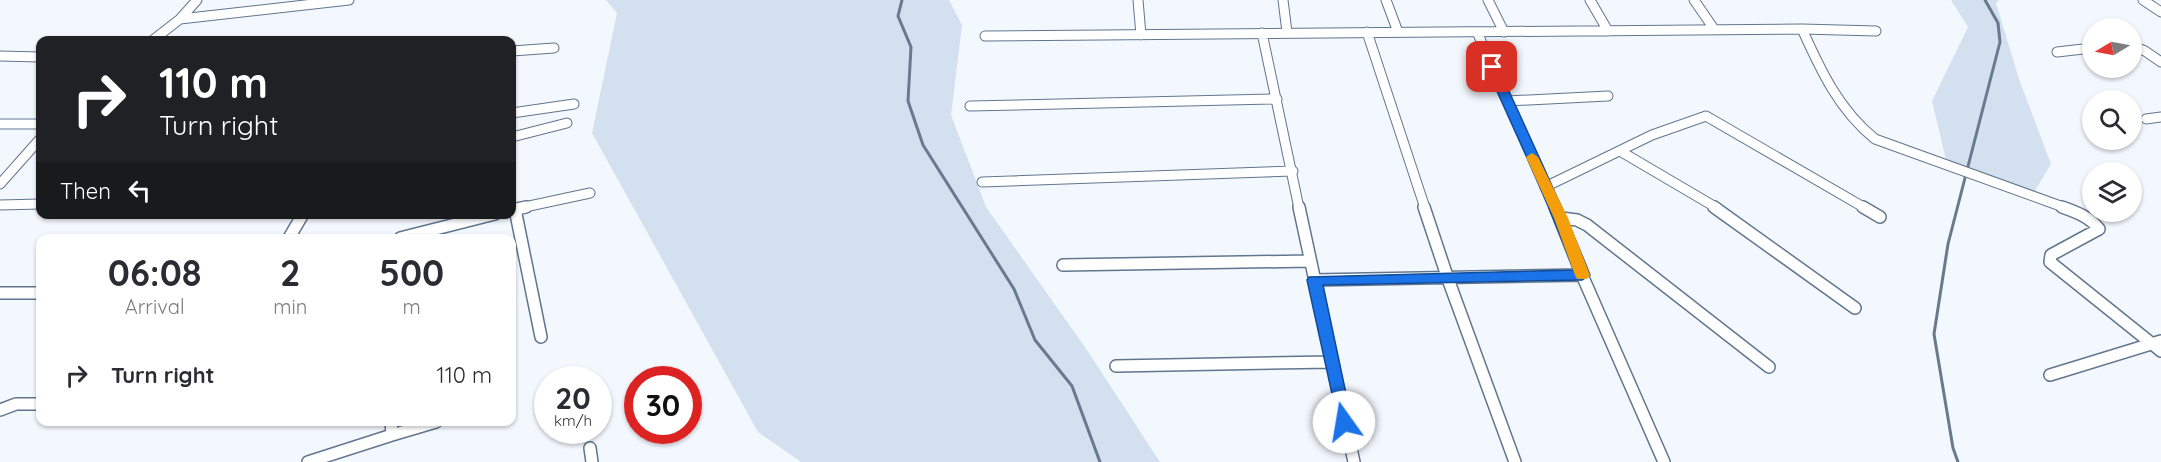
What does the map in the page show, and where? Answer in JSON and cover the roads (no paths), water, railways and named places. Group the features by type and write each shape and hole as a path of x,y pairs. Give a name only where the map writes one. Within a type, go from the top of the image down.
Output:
{"street":[{"path":"158,36 180,20 197,0"},
{"path":"180,20 349,0"},
{"path":"1137,0 1141,35"},
{"path":"1283,0 1287,32"},
{"path":"1386,0 1398,32"},
{"path":"1488,0 1504,32"},
{"path":"1590,0 1608,31"},
{"path":"1694,0 1714,29"},
{"path":"2144,0 2161,12"},
{"path":"985,36 1714,29 1876,31"},
{"path":"1802,30 1830,92 1854,122 1875,139 2079,213 2094,222 2099,229 2051,255 2050,262 2158,345"},
{"path":"1477,32 1545,187 1561,218 1582,275 1664,462"},
{"path":"1262,33 1293,171 1330,362 1354,462"},
{"path":"1368,33 1448,279 1515,462"},
{"path":"516,51 554,48"},
{"path":"2057,52 2082,49"},
{"path":"2142,50 2161,62"},
{"path":"0,56 36,57"},
{"path":"1507,101 1608,96"},
{"path":"970,106 1277,99"},
{"path":"516,113 574,104"},
{"path":"1545,187 1652,135 1706,116 1880,217"},
{"path":"2146,119 2161,117"},
{"path":"516,136 567,123"},
{"path":"0,124 36,124"},
{"path":"0,183 36,143"},
{"path":"1620,151 1718,209 1855,308"},
{"path":"982,182 1293,171"},
{"path":"516,209 590,193"},
{"path":"0,204 36,204"},
{"path":"1561,218 1577,220 1587,225 1769,368"},
{"path":"291,234 300,219"},
{"path":"416,234 475,219"},
{"path":"515,219 541,337"},
{"path":"1063,265 1310,261"},
{"path":"1314,280 1582,275"},
{"path":"0,293 36,293"},
{"path":"2050,375 2158,345"},
{"path":"1116,366 1330,362"},
{"path":"0,410 16,404 36,404"},
{"path":"391,426 392,435"},
{"path":"308,462 422,426"},
{"path":"590,448 592,462"}],"waterway":[{"path":"902,0 898,16 911,47 908,101 923,145 1014,289 1035,340 1072,386 1100,462"},
{"path":"1958,462 1953,448 1934,334 1948,244 2000,42 1998,23 1985,0"}]}
